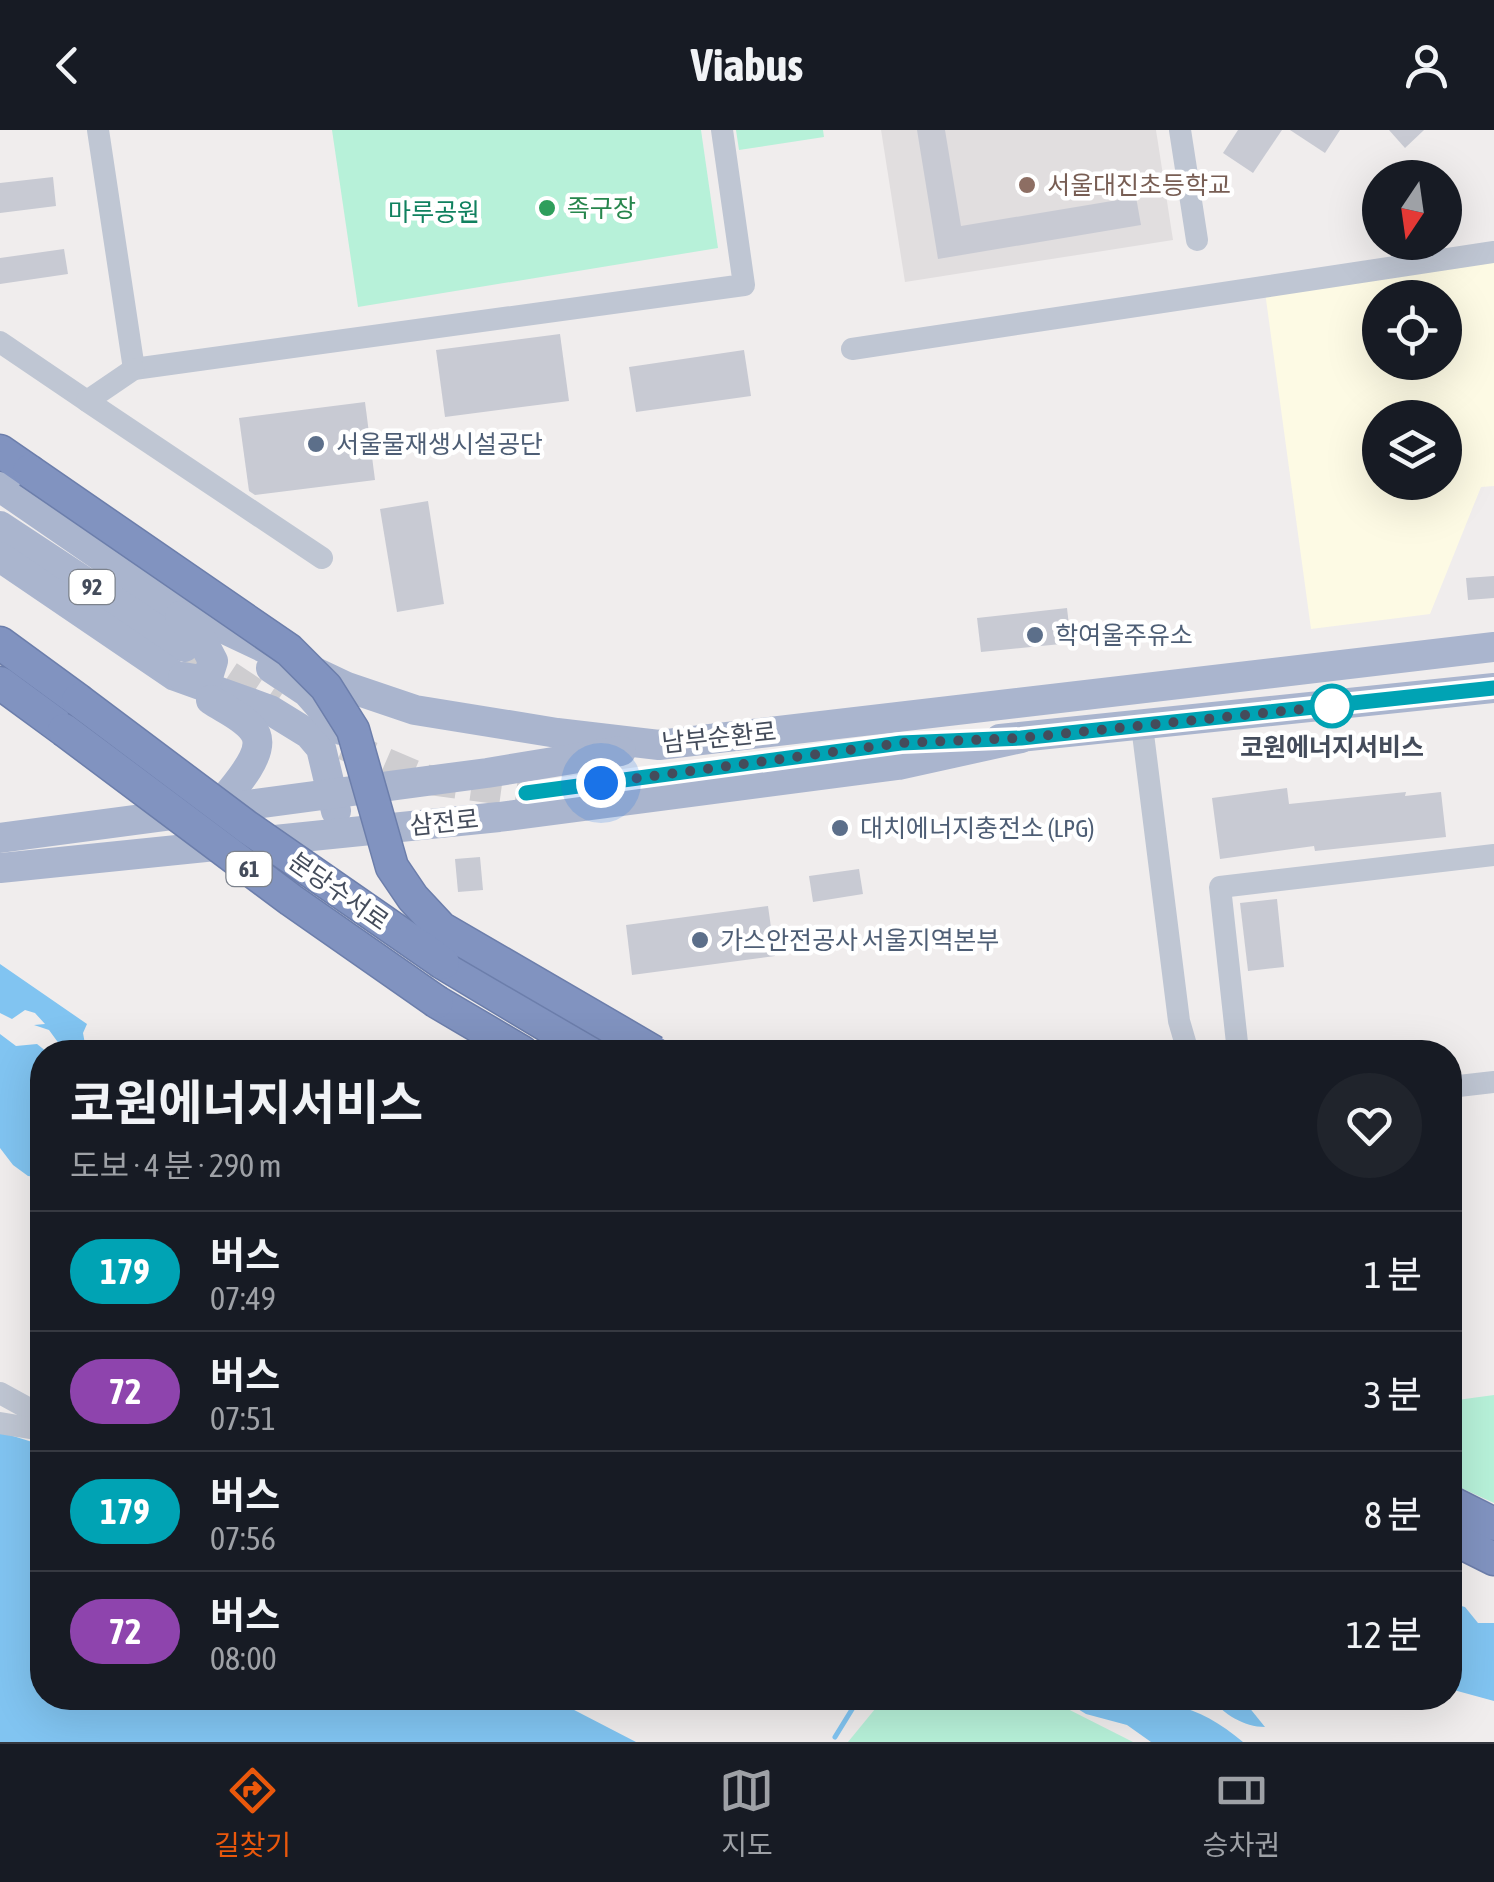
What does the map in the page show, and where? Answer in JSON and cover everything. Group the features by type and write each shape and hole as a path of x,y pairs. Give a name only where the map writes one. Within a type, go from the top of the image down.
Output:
{"highway":[{"path":"0,451 289,650 326,687 353,730 392,866 413,898 441,928 633,1040"},
{"name":"분당수서로","path":"0,643 246,828 443,963 571,1040"},
{"name":"분당수서로","path":"0,683 291,900 437,1002 502,1040"},
{"path":"0,692 64,730"},
{"path":"1462,1508 1494,1524"},
{"path":"1462,1543 1494,1559"}],"main road":[{"name":"남부순환로","path":"0,488 167,602 347,687 415,710 659,745 1494,648"},
{"name":"92","path":"0,526 184,647"},
{"path":"0,557 248,725 256,736 257,746 249,766 210,812"},
{"path":"167,602 203,642 213,661 208,677 201,680 175,676"},
{"path":"167,602 314,699 344,734 347,792 355,831"},
{"path":"175,676 270,710 309,734 347,792"},
{"name":"남부순환로","path":"526,793 901,743 1021,738 1494,688"},
{"name":"삼전로","path":"0,868 499,817 898,764 1021,738"},
{"name":"삼전로","path":"0,838 210,812 659,745"}],"street":[{"path":"98,130 134,370"},
{"path":"87,401 134,370 744,284 722,130"},
{"path":"1180,130 1196,240"},
{"path":"852,350 1494,252"},
{"path":"0,342 322,558"},
{"path":"1142,726 1185,1040"},
{"path":"1237,1040 1220,887 1494,855"},
{"path":"1462,1086 1494,1082"},
{"path":"0,1393 30,1409"},
{"path":"0,1423 30,1428"}],"shaded area":[{"name":"서울대진초등학교","path":"881,130 1156,130 1173,240 905,282"},
{"path":"1494,246 1494,486 1481,487 1430,614 1311,629 1265,292 1424,260 1462,260 1462,252"}],"green space":[{"name":"마루공원","path":"332,130 701,130 718,248 358,307"},
{"path":"736,130 823,130 824,137 739,150"},
{"path":"1494,1395 1494,1503 1462,1488 1462,1399"},
{"path":"874,1710 1070,1710 1133,1742 848,1742"}],"water":[{"path":"0,964 87,1024 84,1040 56,1040 49,1030 34,1025 45,1024 35,1013 25,1010 12,1019 0,1013"},
{"path":"0,1034 16,1046 30,1045 30,1176 13,1165 0,1148"},
{"path":"0,1432 30,1441 30,1710 574,1710 636,1742 0,1742"},
{"path":"1462,1606 1478,1623 1494,1623 1494,1701 1462,1692"},
{"path":"1080,1710 1190,1710 1243,1742 1151,1742 1127,1725"},
{"path":"1223,1710 1251,1710 1265,1727 1249,1725"}],"building":[{"path":"917,130 945,130 961,226 1136,197 1141,225 938,259"},
{"path":"1238,130 1282,130 1253,173 1223,153"},
{"path":"1290,130 1340,130 1325,153"},
{"path":"1389,130 1424,130 1405,148"},
{"path":"53,177 56,206 0,213 0,183"},
{"path":"64,249 68,274 0,284 0,258"},
{"path":"560,334 569,401 445,417 436,350"},
{"path":"744,350 751,396 636,412 629,367"},
{"path":"365,402 375,480 255,495 249,491 239,418"},
{"path":"428,501 444,604 397,612 380,509"},
{"path":"1494,576 1494,598 1468,600 1466,578"},
{"path":"1067,608 1071,643 981,652 977,618"},
{"path":"1287,788 1289,804 1441,792 1446,837 1315,851 1314,846 1220,859 1212,798"},
{"path":"480,857 483,890 458,892 455,859"},
{"path":"859,869 863,894 813,902 809,876"},
{"path":"1277,899 1284,967 1248,971 1240,903"},
{"name":"가스안전공사 서울지역본부","path":"768,906 775,956 632,975 626,925"}],"waterway":[{"path":"835,1737 852,1710"}],"tunnel":[{"path":"191,651 274,706"},
{"path":"344,745 423,779 526,793"}],"bus line":[{"name":"179","path":"526,793 901,743 1021,738 1494,688"}],"place":[{"name":"서울대진초등학교","path":"1027,185"},
{"name":"족구장","path":"547,208"},
{"name":"서울물재생시설공단","path":"316,444"},
{"name":"학여울주유소","path":"1035,635"},
{"name":"코원에너지서비스","path":"1332,706"},
{"name":"대치에너지충전소 (LPG)","path":"840,828"},
{"name":"가스안전공사 서울지역본부","path":"700,940"}],"route":[{"path":"601,783 901,743 1021,738 1332,706"}]}
